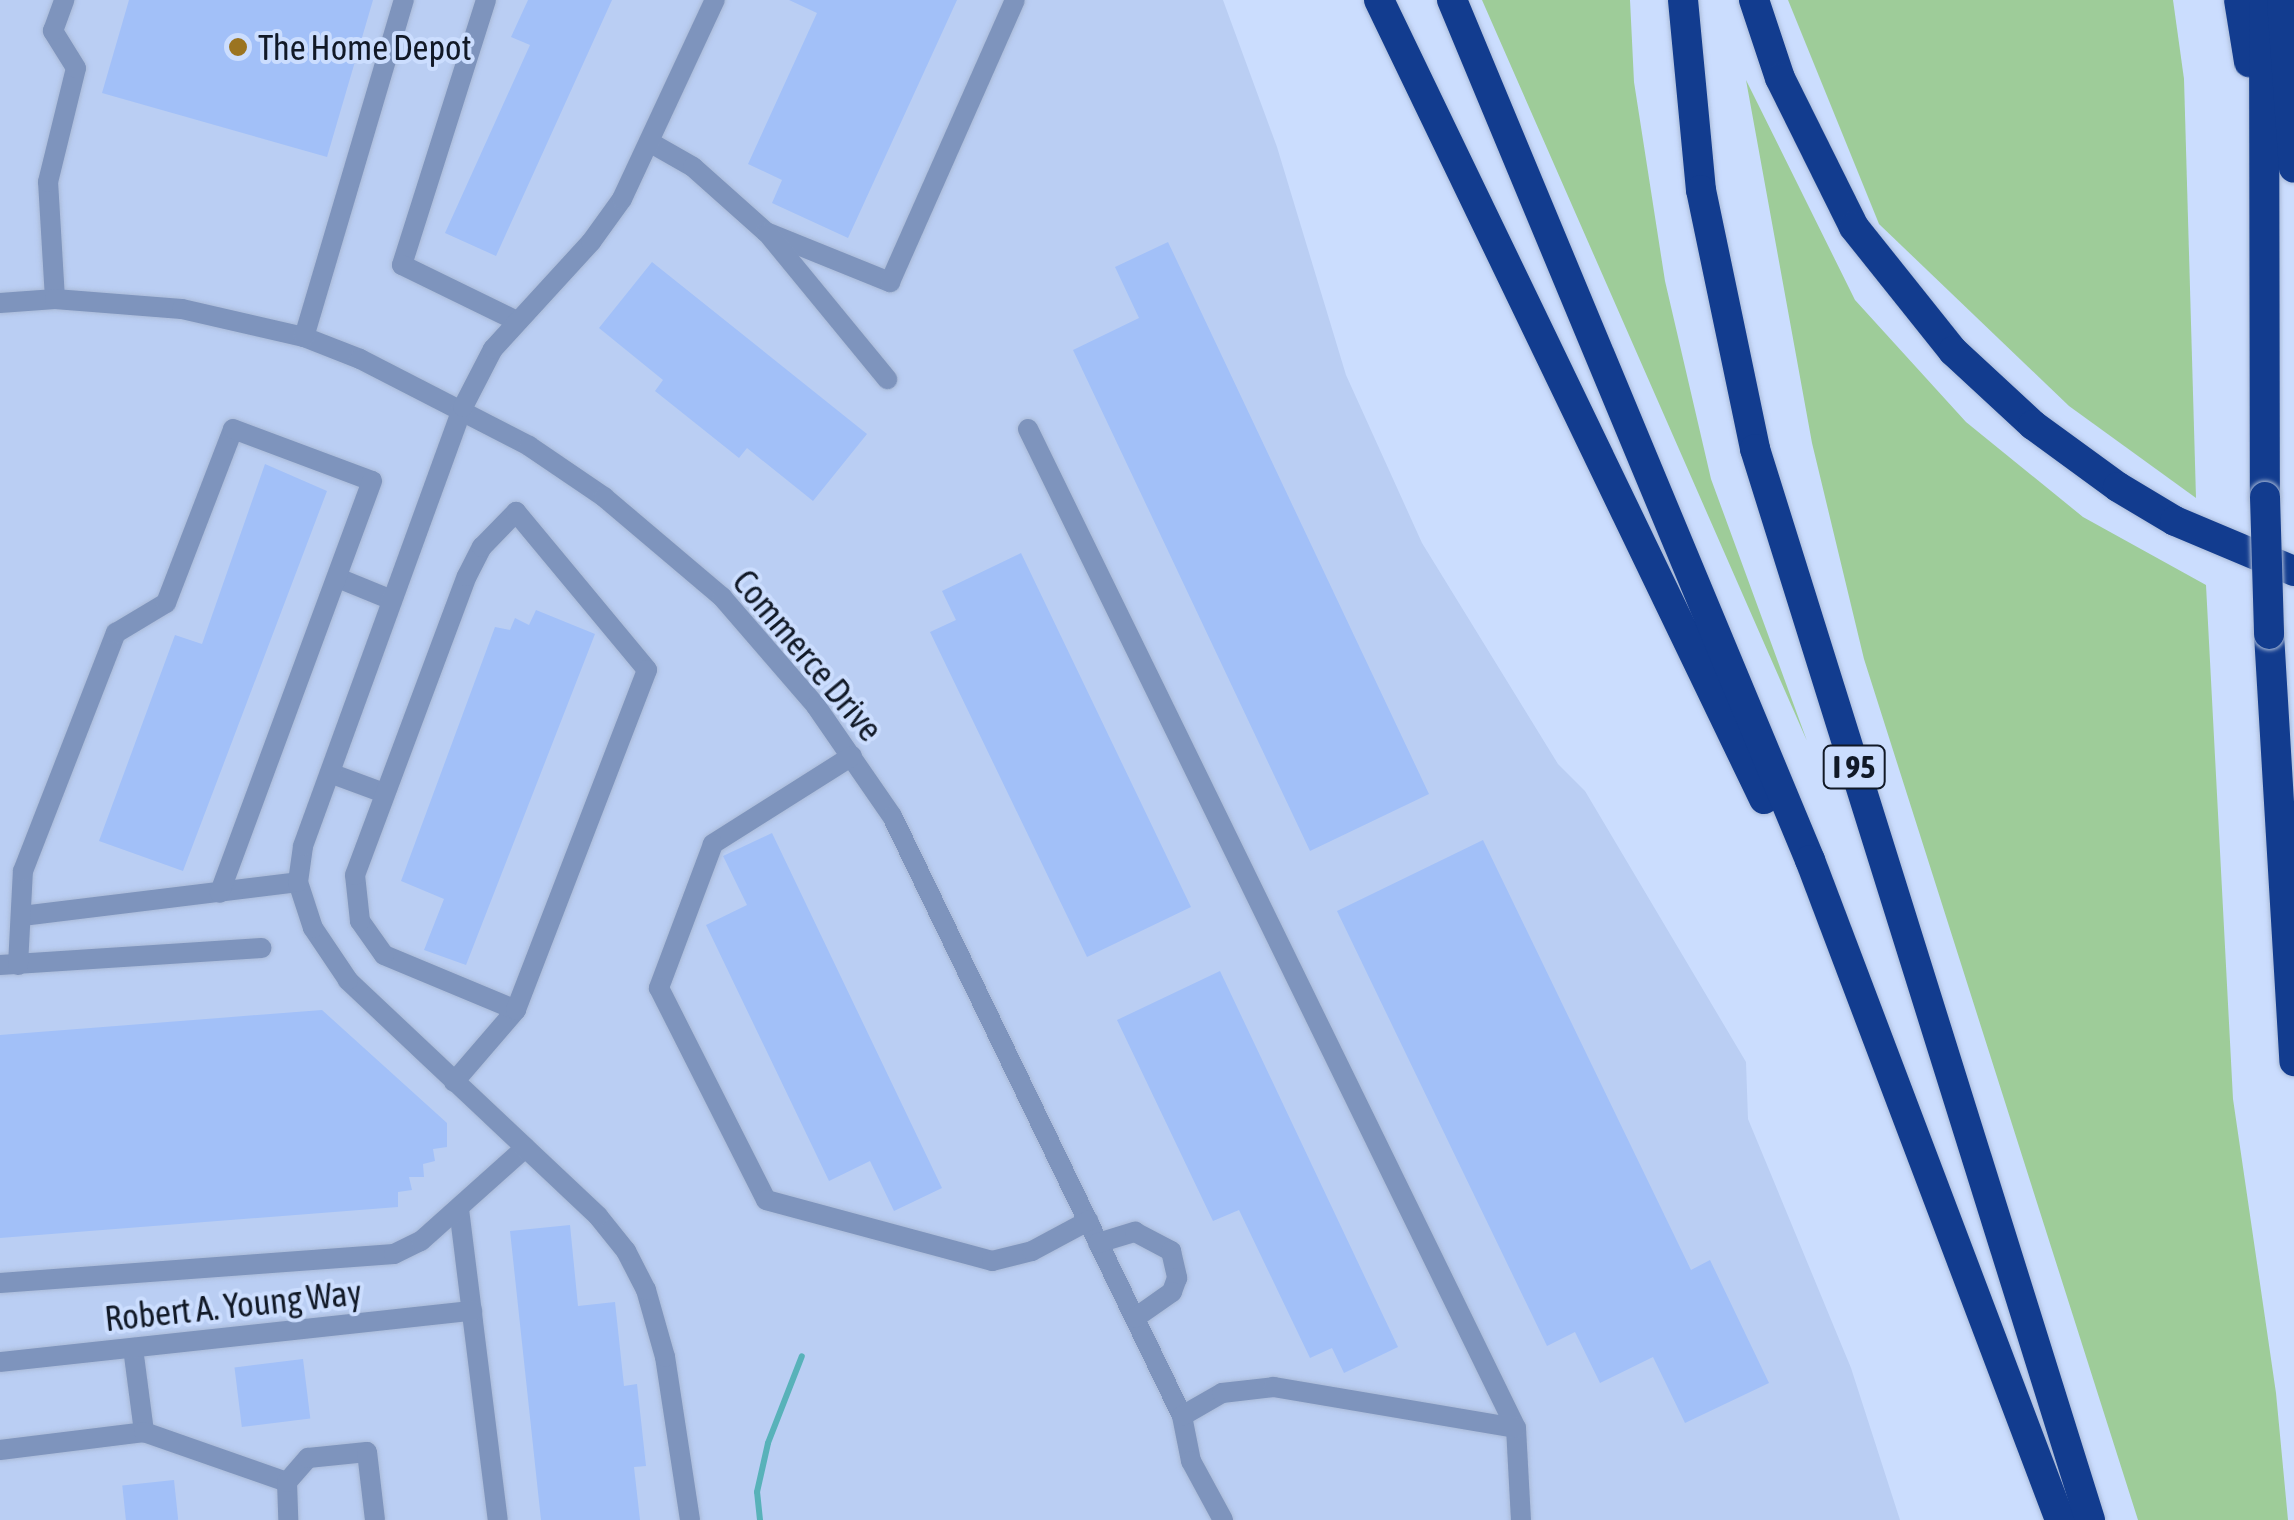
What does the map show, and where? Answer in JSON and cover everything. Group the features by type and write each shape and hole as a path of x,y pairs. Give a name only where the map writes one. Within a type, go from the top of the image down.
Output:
{"highway":[{"path":"1379,0 1797,866 1903,1106"},
{"path":"1452,0 1810,860 2060,1520"},
{"name":"I 95","path":"1683,0 1700,190 1755,449 2090,1520"},
{"path":"1754,0 1780,78 1854,226 1952,352 2032,425 2118,487 2191,529 2294,571"},
{"path":"2238,0 2262,139"},
{"path":"2264,0 2262,139 2269,634 2294,1061"},
{"path":"2282,0 2294,168"}],"street":[{"path":"54,300 48,182 76,68 54,31 64,0"},
{"path":"304,338 404,0"},
{"path":"486,0 402,266 515,320"},
{"path":"690,1520 666,1358 646,1290 598,1216 348,980 313,928 298,882 303,846 463,406 515,320 592,242 652,143 715,0"},
{"path":"766,232 890,282 1015,0"},
{"path":"652,143 694,167 766,232 886,378"},
{"name":"Commerce Drive","path":"0,303 54,300 182,309 304,338 463,406 530,446 666,546 772,652 852,756 924,874 1182,1416 1191,1461 1223,1520"},
{"path":"220,893 372,481 234,429 166,604 116,633 24,871 22,916 9,965 262,948"},
{"path":"1028,429 1516,1428 1521,1520"},
{"path":"454,1082 516,1010 648,670 516,512 482,547 466,576 355,875 354,900 370,941 408,970 516,1010"},
{"path":"338,578 392,600"},
{"path":"852,756 714,844 659,988 766,1200 992,1261 1032,1251 1088,1221"},
{"path":"330,772 384,793"},
{"path":"22,916 298,882"},
{"path":"0,1284 394,1254 421,1242 525,1148"},
{"path":"459,1209 498,1520"},
{"path":"1098,1243 1136,1232 1171,1251 1177,1278 1172,1292 1135,1318"},
{"name":"Robert A. Young Way","path":"0,1362 472,1312"},
{"path":"133,1348 144,1432"},
{"path":"1182,1416 1222,1393 1274,1387 1516,1428"},
{"path":"0,1450 144,1432 287,1482"},
{"path":"288,1520 287,1482 308,1458 367,1452 375,1520"}],"shaded area":[{"path":"0,0 1223,0 1277,147 1346,375 1422,543 1558,764 1585,791 1746,1062 1748,1119 1851,1368 1900,1520 0,1520"}],"green space":[{"path":"1482,0 1630,0 1634,82 1665,281 1711,479 1807,741"},
{"path":"1788,0 2173,0 2184,79 2196,498 2069,406 1879,224"},
{"path":"1746,80 1855,300 1966,422 2083,517 2206,585 2233,1099 2276,1393 2288,1520 2138,1520 1864,659 1812,443"}],"building":[{"name":"The Home Depot","path":"129,0 373,0 327,157 102,93"},
{"path":"528,0 612,0 496,256 445,233 530,45 511,37"},
{"path":"789,0 957,0 848,238 772,203 782,180 748,164 817,13"},
{"path":"1168,242 1429,794 1310,851 1073,350 1139,318 1115,267"},
{"path":"652,262 867,434 813,501 747,448 739,458 655,391 663,380 599,328"},
{"path":"265,464 327,491 183,871 99,841 175,635 202,644"},
{"path":"1021,553 1191,907 1087,957 930,632 956,620 942,591"},
{"path":"536,610 595,634 466,965 424,950 444,899 401,881 495,627 510,630 515,618 529,625"},
{"path":"772,833 942,1188 894,1211 870,1161 829,1181 706,925 747,905 723,856"},
{"path":"1483,840 1691,1270 1710,1260 1769,1383 1685,1423 1653,1357 1600,1383 1575,1332 1547,1346 1337,911"},
{"path":"1220,971 1398,1347 1344,1373 1332,1348 1310,1358 1239,1210 1213,1221 1117,1020"},
{"path":"322,1010 447,1123 447,1147 433,1149 435,1161 423,1164 424,1177 409,1177 412,1190 398,1192 398,1207 0,1238 0,1035"},
{"path":"570,1225 578,1306 615,1302 624,1386 637,1384 646,1466 634,1467 640,1520 541,1520 510,1231"},
{"path":"303,1359 310,1419 242,1427 235,1367"},
{"path":"174,1480 178,1520 126,1520 122,1485"}],"waterway":[{"path":"760,1520 757,1492 768,1443 802,1356"}],"place":[{"name":"The Home Depot","path":"238,47"}]}
